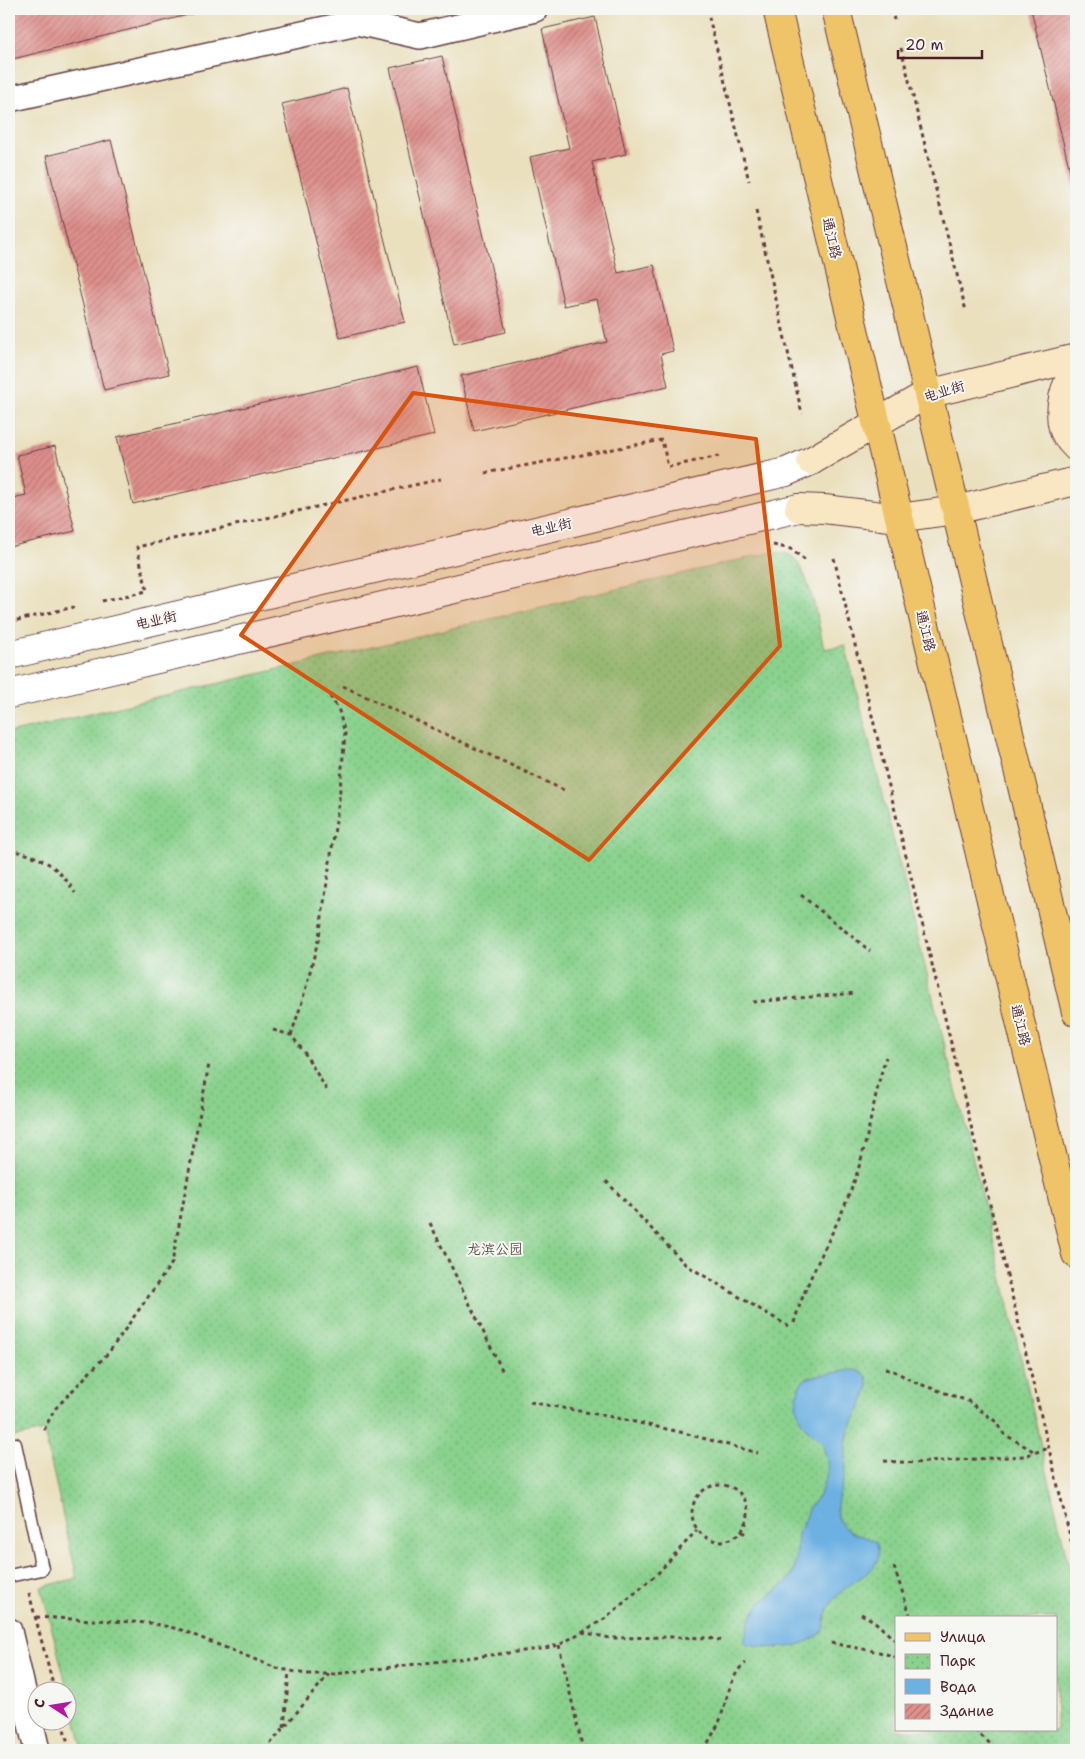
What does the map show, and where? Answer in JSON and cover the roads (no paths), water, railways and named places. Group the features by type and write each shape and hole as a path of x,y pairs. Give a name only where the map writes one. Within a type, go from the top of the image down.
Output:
{"main road":[{"name":"通江路","path":"777,9 1076,1254"},
{"path":"836,9 1076,1012"},
{"name":"电业街","path":"811,461 927,394 1076,358"},
{"path":"1076,371 1072,375 1062,398 1063,428 1076,447"},
{"path":"799,508 824,509 898,518 956,510 1076,481"}],"street":[{"path":"9,99 357,22 420,36 535,9"},
{"name":"电业街","path":"9,655 786,472 811,461"},
{"path":"9,694 799,508"},
{"path":"9,1631 37,1750"}],"lane":[{"path":"9,1445 15,1444 42,1569 9,1576"}],"water":[{"path":"850,1370 862,1372 867,1378 868,1386 866,1396 848,1434 845,1473 838,1498 837,1510 840,1522 844,1527 853,1533 876,1542 879,1552 878,1560 868,1572 846,1588 834,1600 827,1612 823,1629 817,1636 800,1644 773,1648 746,1643 744,1641 751,1617 761,1602 787,1582 792,1575 796,1562 798,1533 808,1509 820,1494 828,1468 822,1442 801,1421 796,1406 800,1385 804,1380 811,1377"}],"park label":[{"name":"龙滨公园","path":"495,1249"}]}
